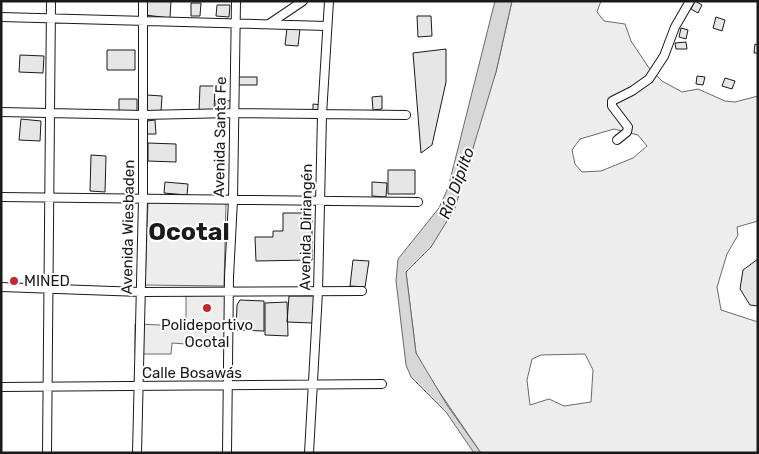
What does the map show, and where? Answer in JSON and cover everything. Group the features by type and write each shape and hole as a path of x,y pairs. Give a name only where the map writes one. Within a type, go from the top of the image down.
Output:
{"street":[{"path":"47,453 51,1"},
{"name":"Avenida Wiesbaden","path":"137,453 143,199 143,1"},
{"name":"Avenida Santa Fe","path":"227,453 228,291 233,200 236,1"},
{"path":"269,24 303,1"},
{"name":"Avenida Diriangén","path":"309,453 318,292 322,115 329,1"},
{"path":"617,140 627,132 628,127 612,106 612,101 632,91 649,79 664,56 674,27 690,1"},
{"path":"1,17 327,26"},
{"path":"1,112 143,115 233,113 406,115"},
{"path":"1,196 418,202"},
{"path":"1,287 141,292 318,292 362,290"},
{"name":"Calle Bosawás","path":"1,388 382,384"}],"shaded area":[{"path":"512,1 601,1 597,12 604,21 625,24 631,41 649,68 662,81 682,92 698,89 725,101 735,102 758,96 758,221 737,227 738,235 727,254 717,287 721,310 758,322 758,453 481,453 423,368 416,353 406,272 431,247 496,72","holes":["614,129 638,135 647,146 633,158 601,171 582,172 575,164 572,150 580,139","585,354 593,370 591,402 564,406 549,399 530,405 527,380 532,359 541,355"]},
{"path":"148,202 226,203 224,286 145,285"},
{"path":"186,291 228,291 227,341 190,341 187,338 186,344 172,343 171,354 135,354 135,324 186,326"}],"water":[{"name":"Río Dipilto","path":"495,1 512,1 496,72 455,208 431,247 406,272 416,353 447,405 481,453 474,453 446,412 411,377 406,365 396,281 398,259 439,208 448,188"}],"building":[{"path":"146,1 171,1 170,18 145,15"},
{"path":"695,1 702,5 698,13 691,9"},
{"path":"191,3 201,3 200,16 191,16"},
{"path":"217,5 230,5 229,17 216,16"},
{"path":"417,16 431,16 432,36 418,37"},
{"path":"716,17 725,20 722,31 713,28"},
{"path":"287,28 300,29 298,46 285,45"},
{"path":"681,28 688,30 686,39 679,37"},
{"path":"686,42 687,49 676,49 675,43"},
{"path":"755,44 758,45 758,53 754,53"},
{"path":"446,49 446,82 432,145 421,153 413,53"},
{"path":"107,50 135,50 135,70 107,70"},
{"path":"20,55 44,56 43,73 19,72"},
{"path":"697,76 705,77 703,85 696,84"},
{"path":"238,77 257,77 257,85 238,85"},
{"path":"725,78 735,81 732,89 722,86"},
{"path":"200,86 215,86 214,112 199,111"},
{"path":"147,95 162,96 161,112 146,111"},
{"path":"382,96 382,109 373,110 372,97"},
{"path":"119,99 137,99 137,111 119,111"},
{"path":"216,100 231,101 230,113 216,112"},
{"path":"313,104 322,105 321,114 313,114"},
{"path":"21,119 41,121 40,141 19,140"},
{"path":"155,120 156,134 147,134 147,121"},
{"path":"148,143 176,144 176,162 148,161"},
{"path":"91,155 106,156 105,192 90,191"},
{"path":"388,170 415,170 415,194 388,194"},
{"path":"165,182 188,184 187,195 164,193"},
{"path":"372,182 387,183 386,197 372,196"},
{"path":"283,213 312,213 312,260 256,261 255,237 273,237 273,231 283,231"},
{"path":"758,259 758,306 750,305 740,289 743,270"},
{"path":"353,260 369,261 365,287 350,286"},
{"path":"289,296 314,296 313,323 287,322"},
{"path":"240,300 264,301 264,331 236,330 237,305"},
{"path":"287,302 288,336 265,335 265,303"}],"place":[{"name":"MINED","path":"14,281"},
{"name":"Polideportivo Ocotal","path":"207,308"}],"district":[{"name":"Ocotal","path":"189,231"}]}
